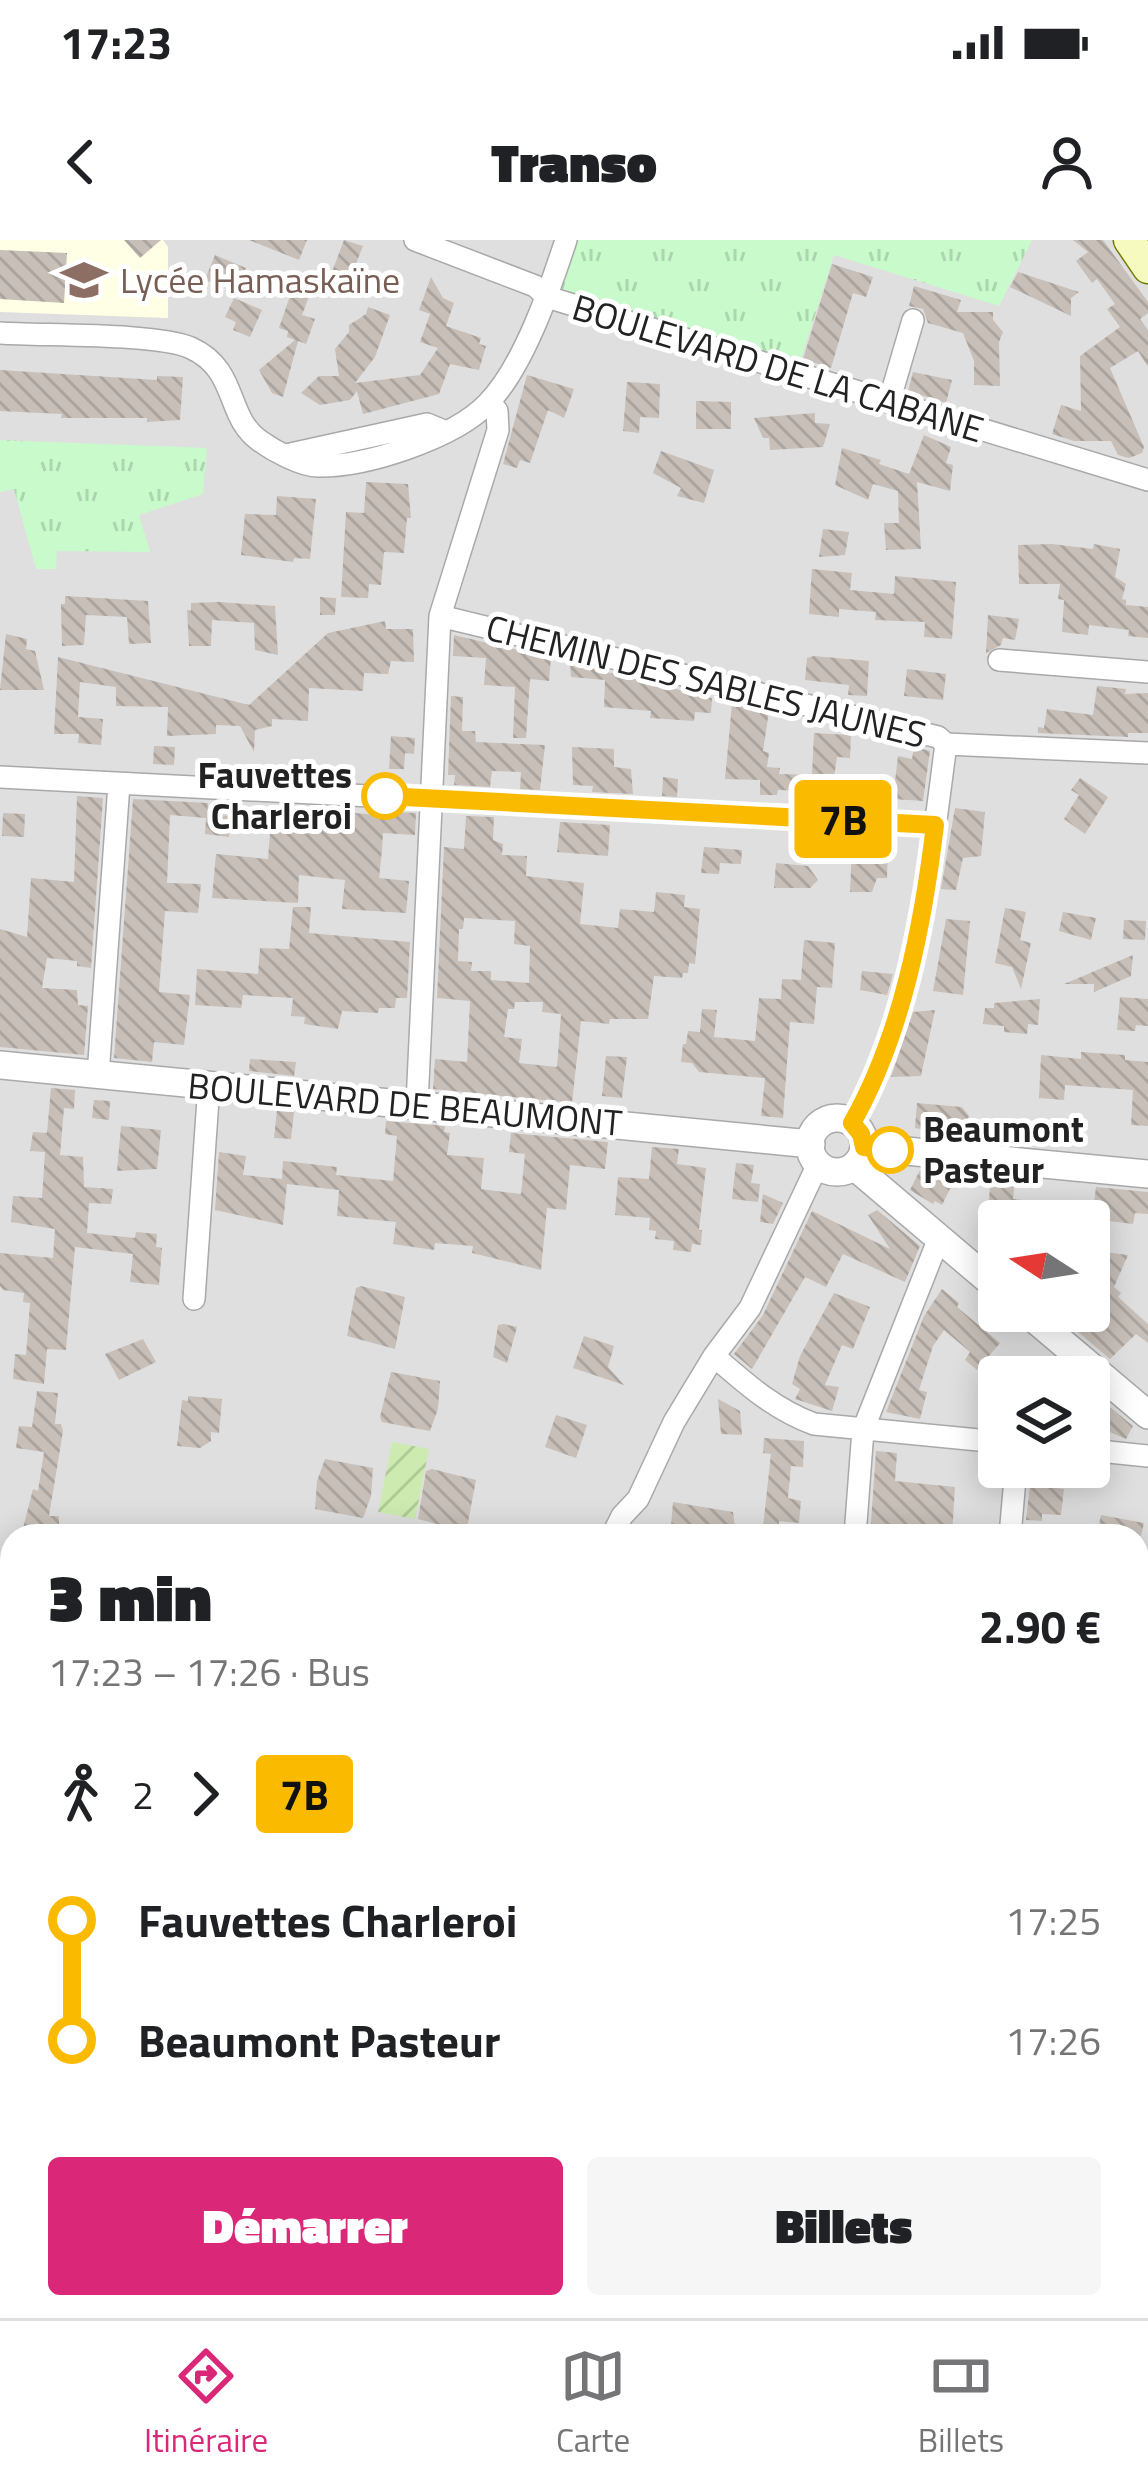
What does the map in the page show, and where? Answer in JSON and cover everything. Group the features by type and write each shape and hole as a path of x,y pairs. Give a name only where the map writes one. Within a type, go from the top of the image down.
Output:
{"main road":[{"path":"1129,240 1148,268"}],"street":[{"name":"BOULEVARD DE LA CABANE","path":"415,240 535,286 547,297 1148,480"},
{"path":"0,334 186,346 214,363 226,378 250,432 286,455 427,424 444,431 490,402 547,297 566,240"},
{"path":"889,402 913,320"},
{"name":"CHEMIN DES SABLES JAUNES","path":"490,402 497,411 498,430 440,616 938,737 946,744 919,926 857,1145"},
{"path":"417,1104 440,616"},
{"path":"999,660 1148,672"},
{"path":"946,744 1148,753"},
{"path":"0,778 935,825"},
{"path":"98,1075 119,784"},
{"name":"BOULEVARD DE BEAUMONT","path":"0,1066 417,1104 814,1154"},
{"path":"194,1298 209,1085"},
{"path":"618,1524 638,1499 674,1422 714,1356 750,1308 814,1154 812,1135 825,1121 844,1119 857,1145 938,1238 978,1271"},
{"path":"814,1154 836,1172 857,1145"},
{"path":"857,1145 1148,1174"},
{"path":"856,1524 863,1430 938,1238"},
{"path":"1050,1332 1148,1415"},
{"path":"714,1356 763,1399 814,1424 978,1440"},
{"path":"1110,1452 1148,1456"},
{"path":"1011,1524 1014,1488"}],"shaded area":[{"path":"0,240 1148,240 1148,1524 0,1524"},
{"name":"Lycée Hamaskaïne","path":"0,240 163,240 168,247 168,318 0,312"}],"green space":[{"path":"574,240 1032,240 999,306 834,255 799,365 556,291"},
{"path":"0,440 207,448 203,494 139,515 150,552 57,551 56,569 36,569 14,489 0,492"},
{"path":"392,1442 429,1449 415,1519 378,1512"}],"building":[{"path":"124,240 161,240 140,258"},
{"path":"249,240 307,240 299,260"},
{"path":"344,240 363,246 350,279 332,272"},
{"path":"1073,240 1103,240 1148,302 1148,313 1140,319 1148,330 1148,367 1138,351 1110,368 1144,447 1142,453 1129,458 1118,455 1111,441 1074,441 1052,434 1061,405 1081,411 1080,356 1120,327 1107,309 1115,304 1076,261 1088,252"},
{"path":"0,250 67,253 64,303 0,299"},
{"path":"215,255 246,268 242,279 204,282"},
{"path":"832,264 873,277 866,297 853,293 831,368 803,359"},
{"path":"1018,272 1079,292 1071,298 1071,316 1010,287"},
{"path":"431,277 443,298 454,303 446,326 481,338 479,344 486,346 479,370 450,364 439,394 363,414 357,391 350,400 320,405 301,393 319,376 339,376 335,349 349,325 366,314 368,307 390,315 375,357 355,383 420,375 438,348 420,342 430,314 419,310"},
{"path":"914,286 961,300 957,312 993,312 1003,332 1000,386 974,385 974,361 963,333 928,323 923,309 909,306"},
{"path":"293,287 310,294 302,315 315,319 306,344 298,341 283,397 272,393 259,370 295,340 279,328"},
{"path":"234,298 262,310 250,337 233,330 236,322 225,317"},
{"path":"0,370 157,380 157,376 183,377 180,420 61,418 62,414 0,411"},
{"path":"913,372 952,380 946,403 908,391"},
{"path":"527,375 574,389 564,418 548,410 530,463 520,460 517,468 503,464"},
{"path":"627,382 660,384 659,418 640,417 639,433 623,431"},
{"path":"696,401 731,402 731,429 696,429"},
{"path":"815,413 815,423 830,424 823,447 770,450 769,438 763,438 754,418"},
{"path":"924,435 951,447 946,463 953,465 950,491 917,482 921,549 886,550 884,523 899,523 898,491 873,484 868,500 835,485 842,448 909,474"},
{"path":"661,451 714,470 704,503 677,496 681,488 653,473"},
{"path":"366,482 408,484 411,518 407,518 404,553 384,552 381,585 369,584 368,598 341,597 346,512 364,513"},
{"path":"277,496 316,499 310,559 294,558 293,562 241,555 245,514 276,515"},
{"path":"823,529 849,532 845,555 819,557"},
{"path":"1018,545 1120,549 1115,577 1126,584 1122,599 1126,605 1148,607 1148,638 1128,636 1129,630 1089,625 1088,635 1062,632 1060,584 1019,584"},
{"path":"812,569 852,573 850,590 894,594 895,576 956,582 952,639 924,637 925,622 875,620 876,612 839,609 839,617 809,614"},
{"path":"65,596 148,601 151,643 129,644 127,617 86,615 84,645 62,646"},
{"path":"320,597 336,598 335,615 320,615"},
{"path":"191,603 275,606 278,655 255,650 254,623 212,620 211,646 189,646 187,610 191,611"},
{"path":"988,615 1019,619 1015,640 1003,638 1001,645 986,653"},
{"path":"385,621 386,629 413,629 414,662 391,661 388,674 364,673 363,691 309,688 308,721 272,719 272,726 255,730 254,752 240,726 216,725 216,734 167,736 168,707 116,706 116,687 80,682 78,717 103,719 101,745 78,743 79,734 54,734 58,657 249,705 328,633"},
{"path":"6,634 27,639 26,649 35,651 44,690 0,690"},
{"path":"454,635 551,658 549,681 530,679 526,738 513,738 515,687 484,685 486,658 453,656"},
{"path":"807,658 869,661 867,696 848,695 849,685 805,680"},
{"path":"570,663 712,698 711,713 695,712 694,721 650,718 651,711 604,707 605,680 571,677"},
{"path":"907,669 946,674 943,700 904,696"},
{"path":"1097,686 1126,689 1125,694 1148,693 1148,733 1128,733 1128,737 1038,733 1038,727 1044,728 1047,709 1093,715"},
{"path":"451,696 463,697 462,731 475,731 476,742 545,745 540,790 520,789 521,772 492,771 490,787 454,785 455,775 448,775"},
{"path":"732,704 769,711 763,751 769,753 767,767 780,768 779,774 812,775 814,733 851,735 850,758 837,757 830,805 811,804 811,791 760,795 760,780 725,779"},
{"path":"391,736 415,738 414,754 405,753 404,769 389,769"},
{"path":"154,746 175,747 174,765 153,764"},
{"path":"572,747 614,749 614,767 631,769 633,794 592,792 593,786 573,785"},
{"path":"914,747 930,751 923,801 893,799 898,756 912,759"},
{"path":"663,777 678,779 677,797 662,796"},
{"path":"1080,778 1108,797 1085,834 1064,819 1079,795 1071,790"},
{"path":"77,796 103,798 91,968 77,966 77,961 47,958 42,988 77,990 78,1005 88,1006 84,1055 0,1047 0,929 27,937 31,878 74,882"},
{"path":"133,799 208,803 207,814 231,816 229,837 205,834 206,818 170,815 167,883 201,884 198,913 165,911 159,992 190,995 184,1045 154,1042 152,1062 114,1058"},
{"path":"272,806 390,816 391,812 416,813 415,835 383,833 379,878 409,881 406,913 342,909 345,880 299,875 298,903 212,898 216,854 268,859"},
{"path":"955,808 985,812 981,856 963,858 956,890 941,889"},
{"path":"3,813 25,814 24,837 2,836"},
{"path":"466,816 494,817 493,840 503,844 502,855 527,856 526,876 584,883 580,924 618,928 620,909 654,912 656,892 685,895 684,907 700,909 695,964 689,963 682,978 654,976 648,1019 610,1019 609,1024 581,1021 572,1103 433,1089 435,1059 467,1062 470,1001 437,998 444,847 464,849","holes":["464,918 515,921 514,944 530,946 529,983 491,980 491,971 471,971 472,962 458,961","515,1002 543,1002 542,1012 561,1014 557,1067 519,1063 522,1039 504,1037 508,1009 514,1009"]},
{"path":"560,822 610,825 608,856 557,852"},
{"path":"852,846 888,848 887,878 877,878 872,892 850,892"},
{"path":"704,847 742,850 741,864 720,863 719,874 701,873"},
{"path":"776,863 808,866 818,880 810,888 774,888"},
{"path":"293,907 311,907 309,933 410,942 407,998 396,998 395,1008 379,1008 378,1013 342,1011 338,1029 304,1024 305,1017 291,1016 293,998 243,995 241,1008 195,1005 197,969 258,974 260,948 289,949"},
{"path":"1005,908 1026,912 1020,940 1031,943 1021,989 1012,967 995,963"},
{"path":"1063,912 1096,918 1091,940 1059,931"},
{"path":"946,919 970,921 963,995 933,991"},
{"path":"1124,920 1146,921 1145,940 1123,939"},
{"path":"804,940 835,943 832,988 817,987 814,1024 790,1022 783,1118 761,1116 765,1078 699,1072 692,1063 681,1062 683,1044 688,1031 700,1032 702,1009 717,1010 714,1037 755,1041 759,998 781,999 782,979 801,980"},
{"path":"1133,955 1131,976 1094,992 1094,984 1064,984"},
{"path":"862,971 893,974 887,995 860,990"},
{"path":"1120,997 1148,999 1148,1026 1117,1030"},
{"path":"1040,999 1038,1025 1028,1024 1027,1034 983,1024 985,1008 994,1008 994,1003"},
{"path":"935,1010 921,1076 891,1077 913,1012"},
{"path":"1081,1052 1148,1062 1148,1126 1131,1125 1133,1090 1065,1085 1064,1100 1039,1098 1041,1055 1081,1059"},
{"path":"606,1056 627,1057 622,1098 602,1096"},
{"path":"250,1059 296,1062 294,1076 249,1071"},
{"path":"51,1088 75,1090 74,1109 64,1108 60,1155 83,1157 84,1187 113,1189 111,1204 89,1203 87,1233 135,1238 136,1232 157,1234 156,1247 162,1248 159,1285 130,1282 133,1254 75,1247 66,1350 47,1349 44,1384 13,1379 15,1354 26,1355 30,1303 23,1302 24,1293 0,1286 0,1253 53,1258 55,1229 11,1222 13,1196 42,1198 45,1152 30,1151 33,1132 47,1133"},
{"path":"94,1100 110,1101 109,1120 92,1118"},
{"path":"917,1103 962,1107 969,1116 962,1136 915,1128"},
{"path":"277,1110 294,1112 291,1139 274,1138"},
{"path":"386,1121 445,1126 444,1132 450,1133 447,1155 484,1158 481,1189 521,1194 525,1154 509,1152 511,1133 608,1142 605,1169 570,1165 566,1210 547,1208 541,1270 472,1253 473,1246 435,1243 434,1250 393,1244 396,1222 337,1216 339,1190 287,1184 283,1225 215,1210 219,1152 246,1156 243,1175 282,1179 283,1161 337,1167 336,1175 393,1181 397,1136 385,1134"},
{"path":"121,1126 161,1130 157,1169 117,1171"},
{"path":"652,1147 679,1149 677,1164 706,1168 701,1245 692,1244 691,1252 673,1250 674,1241 655,1239 656,1231 649,1230 650,1218 615,1215 618,1177 649,1179"},
{"path":"736,1163 754,1165 751,1183 760,1184 758,1202 732,1199"},
{"path":"920,1170 951,1187 942,1205 910,1190"},
{"path":"991,1177 1015,1179 1013,1199 1024,1200 989,1200"},
{"path":"1096,1187 1148,1192 1148,1214 1135,1213 1133,1224 1110,1221 1110,1200 1094,1200"},
{"path":"763,1194 783,1203 773,1224 760,1222"},
{"path":"877,1210 920,1246 905,1282 843,1254 826,1287 805,1277 752,1369 734,1354 763,1315 812,1211 890,1249 868,1215"},
{"path":"1110,1253 1128,1255 1114,1287 1121,1293 1118,1297 1148,1324 1148,1343 1136,1334 1110,1359 1078,1332 1110,1332"},
{"path":"356,1288 405,1297 395,1349 347,1336"},
{"path":"942,1289 978,1325 978,1332 987,1332 1000,1343 989,1356 978,1356 977,1370 965,1360 970,1352 944,1330 933,1346 919,1390 927,1392 920,1419 886,1412 924,1316"},
{"path":"834,1293 870,1307 853,1349 842,1345 825,1385 839,1387 832,1411 795,1399 800,1389 792,1384 800,1356"},
{"path":"498,1325 517,1327 507,1363 493,1357"},
{"path":"584,1336 614,1346 608,1367 624,1385 573,1368"},
{"path":"143,1339 156,1362 119,1380 105,1354"},
{"path":"391,1372 440,1381 430,1431 382,1422"},
{"path":"37,1391 58,1393 55,1424 61,1424 63,1431 49,1516 59,1516 59,1524 24,1524 33,1489 38,1491 44,1452 16,1448 19,1426 32,1427"},
{"path":"188,1396 222,1399 219,1433 211,1432 211,1441 200,1448 177,1446 182,1400 188,1401"},
{"path":"718,1399 740,1411 742,1435 721,1434"},
{"path":"1110,1407 1133,1426 1126,1439 1110,1432"},
{"path":"556,1415 587,1425 576,1458 545,1447"},
{"path":"764,1438 804,1441 803,1467 791,1466 788,1498 801,1501 799,1523 763,1524 771,1454 763,1453"},
{"path":"876,1451 897,1453 895,1481 955,1487 953,1524 871,1524"},
{"path":"325,1459 373,1468 363,1518 315,1509"},
{"path":"426,1471 476,1480 468,1524 418,1519"},
{"path":"1030,1488 1064,1489 1061,1515 1042,1514 1042,1521 1026,1520"},
{"path":"673,1502 733,1512 734,1524 671,1524"},
{"path":"1101,1515 1144,1523 1144,1524 1099,1524"}],"bus line":[{"name":"7B","path":"385,796 935,825 919,926 895,1017 883,1060 852,1123 864,1147 890,1150"}],"place":[{"name":"Lycée Hamaskaïne","path":"84,280"},
{"name":"Fauvettes Charleroi","path":"385,796"},
{"name":"Beaumont Pasteur","path":"890,1150"}]}
